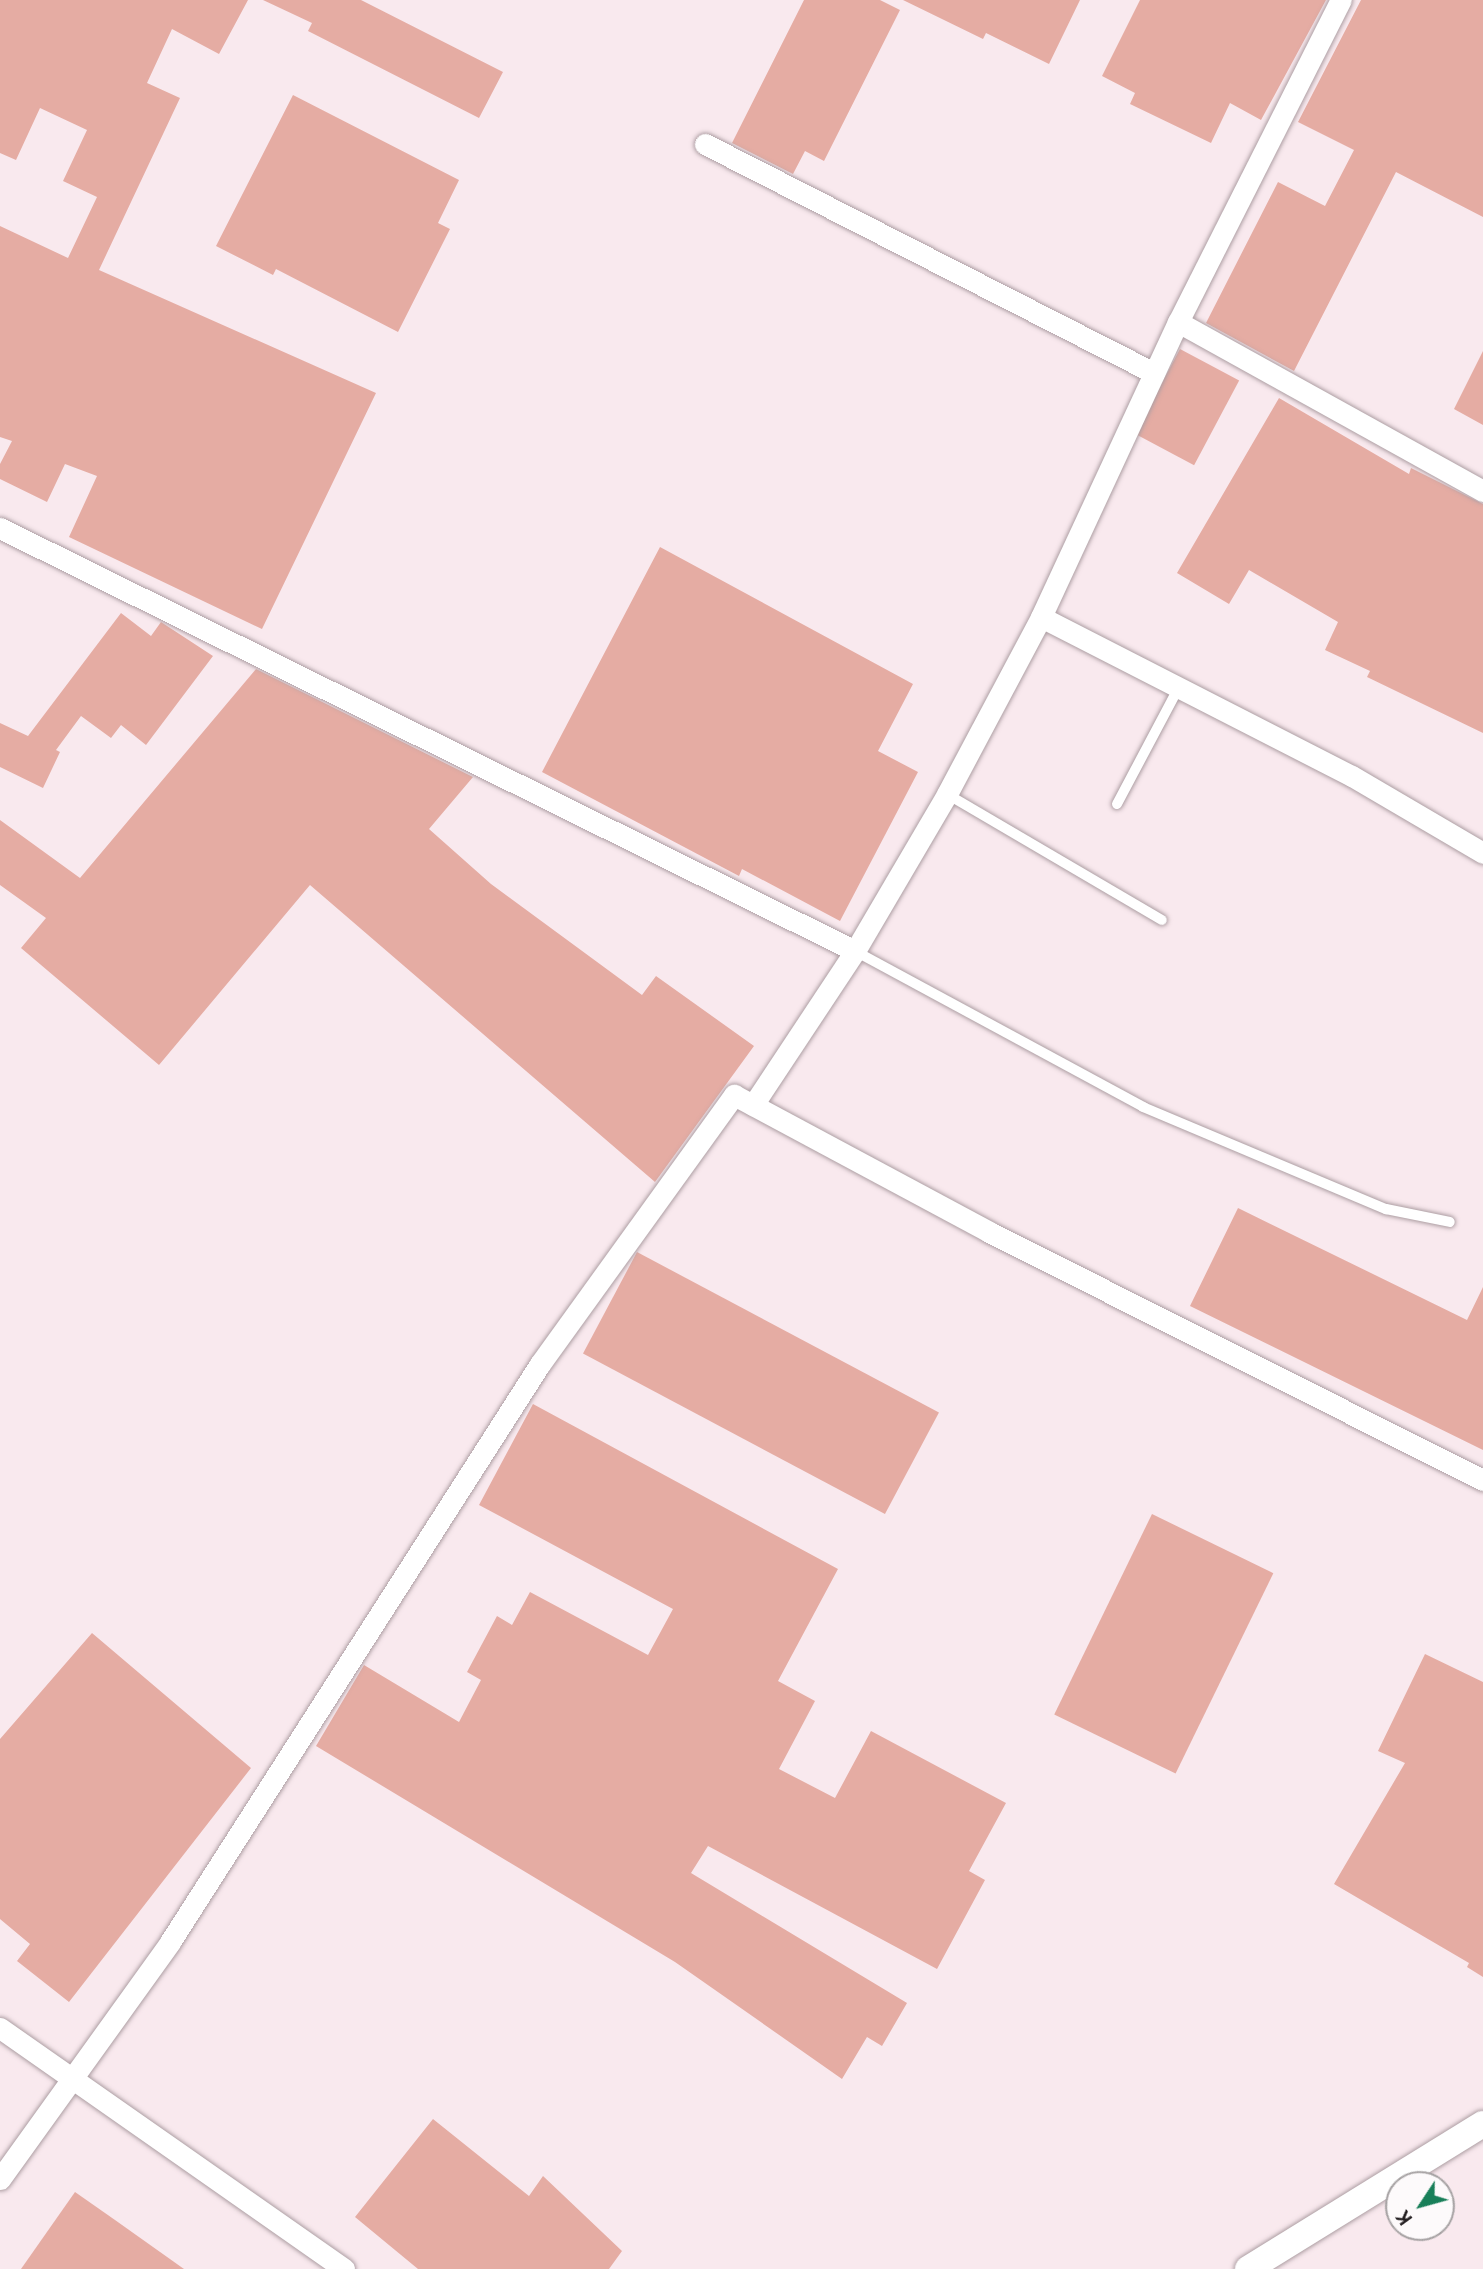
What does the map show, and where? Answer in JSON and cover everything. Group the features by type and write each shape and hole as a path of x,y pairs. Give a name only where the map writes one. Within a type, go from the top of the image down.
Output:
{"street":[{"path":"752,1105 855,951 947,794 1041,617 1178,322 1341,0"},
{"path":"705,144 1154,373"},
{"path":"1178,322 1483,491"},
{"path":"0,528 855,951"},
{"path":"1041,617 1352,776 1483,853"},
{"path":"0,2179 75,2079 170,1942 540,1364 734,1095 989,1232 1483,1480"},
{"path":"0,2028 344,2269"},
{"path":"1248,2269 1483,2124"}],"lane":[{"path":"1117,804 1179,687"},
{"path":"947,794 1162,920"},
{"path":"855,951 1143,1107 1386,1209 1450,1222"}],"building":[{"path":"0,0 248,0 219,54 172,29 147,83 180,98 99,270 376,393 262,629 69,537 97,476 65,464 47,502 0,479 0,464 12,441 0,437 0,226 68,258 97,197 63,181 87,130 40,108 16,160 0,153"},
{"path":"263,0 361,0 503,72 479,118 308,31 312,23"},
{"path":"804,0 880,0 900,10 824,161 805,151 793,174 732,143"},
{"path":"903,0 1080,0 1049,64 986,33 983,39"},
{"path":"1140,0 1326,0 1261,120 1230,103 1211,143 1130,104 1135,93 1102,76"},
{"path":"1361,0 1483,0 1483,217 1396,172 1294,371 1206,323 1278,182 1325,206 1354,150 1298,122"},
{"path":"293,95 459,180 438,223 450,229 398,332 276,269 273,275 216,246"},
{"path":"1180,349 1239,380 1194,465 1135,434"},
{"path":"1483,351 1483,425 1454,409"},
{"path":"1279,398 1409,474 1411,468 1483,504 1483,733 1367,677 1370,671 1325,650 1338,622 1249,570 1229,604 1177,573"},
{"path":"660,547 913,684 878,751 918,772 840,921 742,869 739,876 542,772"},
{"path":"121,613 151,636 161,622 213,656 146,745 121,725 111,738 81,716 56,750 60,752 43,788 0,767 0,723 28,736"},
{"path":"256,669 473,777 429,829 491,884 642,995 656,976 754,1046 655,1182 310,885 159,1065 21,948 46,918 0,885 0,820 80,878"},
{"path":"1238,1208 1467,1320 1483,1287 1483,1450 1190,1306"},
{"path":"637,1252 939,1413 885,1514 583,1354"},
{"path":"533,1404 838,1569 778,1681 815,1701 779,1769 835,1798 871,1731 1006,1803 969,1871 985,1880 937,1969 708,1846 691,1873 907,2003 882,2046 867,2037 842,2079 675,1962 316,1746 364,1665 459,1722 481,1680 467,1672 497,1616 512,1625 530,1592 648,1655 673,1609 479,1505"},
{"path":"1152,1514 1273,1573 1176,1774 1054,1714"},
{"path":"92,1633 251,1768 69,2002 17,1961 30,1944 0,1919 0,1739"},
{"path":"1425,1654 1483,1682 1483,1977 1467,1967 1469,1963 1334,1884 1405,1763 1378,1751"},
{"path":"433,2119 529,2196 543,2176 622,2251 609,2269 418,2269 355,2217"},
{"path":"75,2192 115,2220 184,2269 21,2269"}]}
